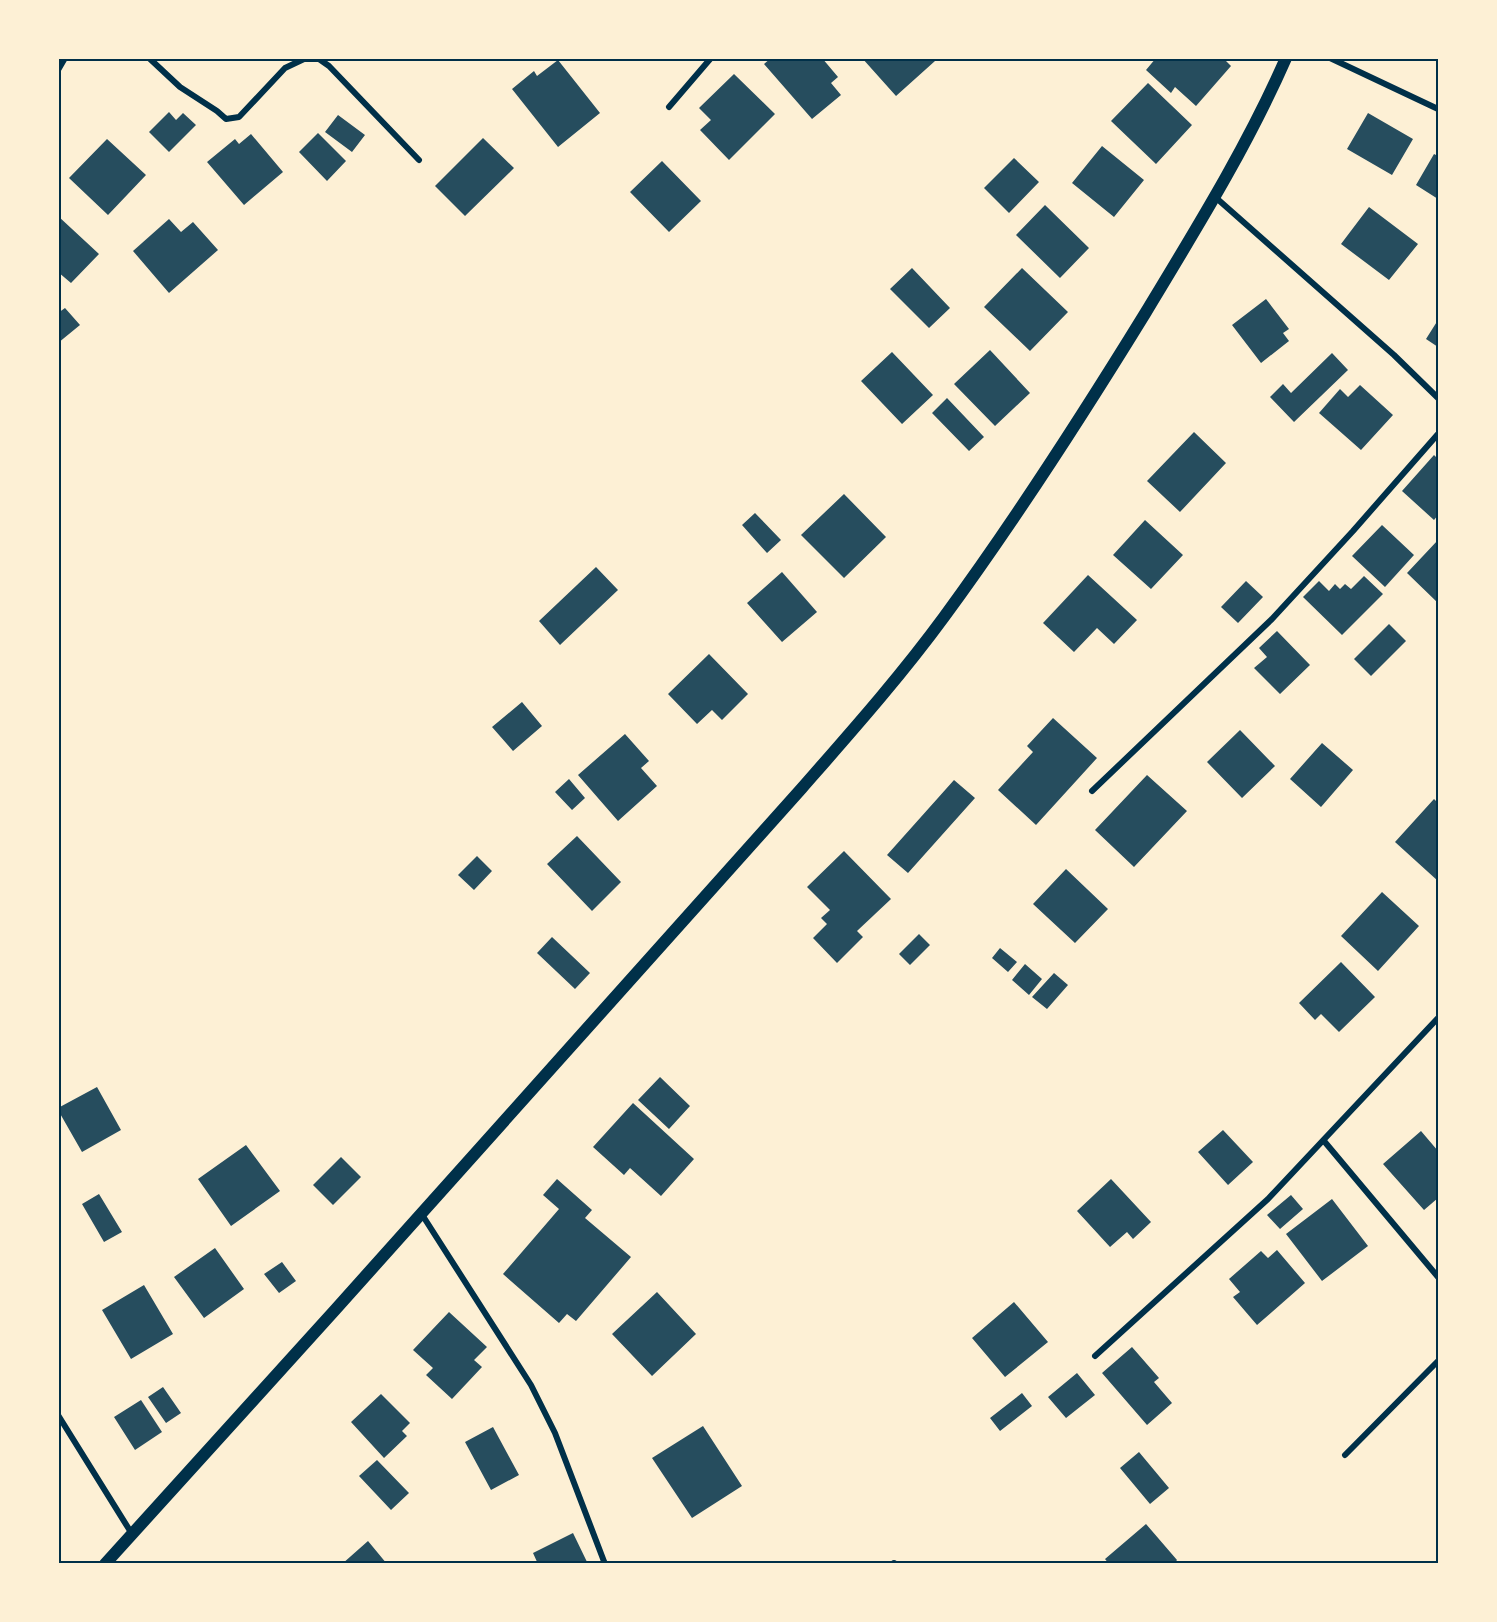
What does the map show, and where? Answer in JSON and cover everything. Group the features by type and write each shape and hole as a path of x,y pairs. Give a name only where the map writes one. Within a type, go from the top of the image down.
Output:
{"main road":[{"path":"105,1563 802,788 861,721 943,618 1002,535 1106,377 1214,196 1254,124 1286,58"}],"street":[{"path":"58,70 65,58"},
{"path":"149,58 180,87 218,111 226,119 239,117 285,68 304,59 319,59 329,66 419,160"},
{"path":"669,107 711,58"},
{"path":"1330,58 1438,109"},
{"path":"1214,196 1394,355 1438,398"},
{"path":"1092,791 1272,619 1438,434"},
{"path":"1095,1356 1268,1199 1438,1018"},
{"path":"1324,1141 1438,1277"},
{"path":"421,1213 531,1385 555,1433 605,1563"},
{"path":"1345,1455 1438,1361"},
{"path":"58,1415 132,1534"}],"building":[{"path":"771,58 822,58 838,77 831,83 841,95 812,119 764,64"},
{"path":"862,58 933,58 935,61 896,96"},
{"path":"1156,58 1223,58 1231,66 1196,106 1175,87 1171,93 1146,70"},
{"path":"558,60 600,113 558,147 512,89 534,71 537,76"},
{"path":"734,74 775,114 729,160 700,130 711,120 699,108"},
{"path":"1148,83 1192,125 1156,164 1111,121"},
{"path":"169,112 176,120 183,113 196,125 169,152 149,132"},
{"path":"1368,113 1413,139 1392,175 1347,149"},
{"path":"338,115 365,135 352,152 325,132"},
{"path":"318,133 346,161 327,181 299,152"},
{"path":"251,134 283,172 244,205 207,162 235,139 239,144"},
{"path":"483,138 514,168 465,216 435,186"},
{"path":"107,139 146,175 108,215 69,178"},
{"path":"1102,146 1144,180 1114,217 1072,183"},
{"path":"1434,154 1438,156 1438,199 1416,185"},
{"path":"1014,158 1039,182 1009,213 984,188"},
{"path":"662,161 701,201 669,232 630,192"},
{"path":"1045,205 1089,248 1060,278 1016,235"},
{"path":"1369,207 1418,244 1389,280 1341,244"},
{"path":"58,216 99,254 71,283 58,272"},
{"path":"169,219 181,232 193,222 218,250 169,293 133,251"},
{"path":"912,268 950,308 929,328 890,289"},
{"path":"1022,268 1068,312 1030,351 984,307"},
{"path":"1266,299 1289,329 1283,333 1289,341 1261,363 1232,325"},
{"path":"65,308 80,325 58,343 58,313"},
{"path":"1438,320 1438,347 1426,339"},
{"path":"990,350 1030,393 995,426 954,384"},
{"path":"892,352 933,395 902,424 861,381"},
{"path":"1332,353 1348,370 1294,422 1270,397 1283,384 1291,393"},
{"path":"1360,385 1393,415 1361,450 1319,413 1340,389 1348,397"},
{"path":"947,398 984,437 969,451 932,413"},
{"path":"1194,432 1226,463 1180,512 1147,481"},
{"path":"1434,455 1438,459 1438,515 1434,520 1402,491"},
{"path":"844,494 886,537 844,578 801,535"},
{"path":"755,513 781,540 767,553 742,525"},
{"path":"1145,520 1183,555 1151,589 1113,555"},
{"path":"1382,525 1414,555 1385,587 1352,556"},
{"path":"1438,540 1438,603 1407,573"},
{"path":"596,567 618,590 560,645 539,621"},
{"path":"782,572 817,612 782,642 747,603"},
{"path":"1088,575 1137,620 1114,644 1097,628 1074,652 1043,623"},
{"path":"1364,576 1383,594 1342,635 1303,597 1319,581 1329,591 1335,584 1340,589 1345,584 1351,589"},
{"path":"1246,581 1263,597 1238,623 1221,607"},
{"path":"1389,624 1406,641 1371,676 1354,659"},
{"path":"1277,631 1310,665 1280,694 1254,668 1267,657 1259,648"},
{"path":"709,654 748,694 722,720 712,710 697,724 668,694"},
{"path":"522,702 542,726 513,751 492,727"},
{"path":"1053,718 1097,758 1036,825 998,790 1033,752 1027,746"},
{"path":"1240,730 1275,766 1242,798 1207,762"},
{"path":"625,734 649,761 641,768 657,786 618,821 578,775"},
{"path":"1322,743 1353,770 1321,807 1290,779"},
{"path":"1147,775 1187,811 1134,867 1095,830"},
{"path":"569,779 585,798 572,810 555,792"},
{"path":"954,780 975,798 908,873 887,855"},
{"path":"1434,799 1438,803 1438,881 1395,842"},
{"path":"577,836 621,882 592,911 547,864"},
{"path":"844,851 891,899 857,931 863,937 837,963 813,938 827,924 821,918 830,910 807,887"},
{"path":"477,856 492,871 474,890 458,875"},
{"path":"1066,869 1108,909 1075,943 1033,904"},
{"path":"1382,892 1419,926 1378,971 1341,936"},
{"path":"919,934 930,945 910,965 899,954"},
{"path":"552,937 590,973 575,989 537,953"},
{"path":"1000,948 1017,962 1008,972 992,958"},
{"path":"1341,962 1375,997 1339,1032 1321,1014 1315,1020 1299,1003"},
{"path":"1025,964 1042,979 1029,995 1012,980"},
{"path":"1054,973 1068,985 1047,1009 1032,997"},
{"path":"660,1077 690,1106 669,1129 638,1100"},
{"path":"97,1087 121,1130 82,1152 58,1108"},
{"path":"633,1103 694,1159 661,1196 630,1168 624,1175 593,1147"},
{"path":"1223,1130 1253,1162 1228,1185 1198,1152"},
{"path":"1421,1131 1438,1151 1438,1198 1424,1210 1383,1164"},
{"path":"246,1145 280,1191 231,1226 198,1179"},
{"path":"341,1157 361,1177 333,1205 313,1185"},
{"path":"557,1179 592,1210 585,1218 631,1257 576,1321 567,1314 559,1323 503,1274 559,1209 543,1195"},
{"path":"1111,1179 1151,1222 1133,1239 1127,1232 1110,1247 1077,1211"},
{"path":"99,1194 122,1232 104,1242 82,1204"},
{"path":"1291,1195 1303,1209 1280,1229 1267,1215"},
{"path":"1332,1199 1368,1246 1322,1281 1286,1234"},
{"path":"215,1248 244,1289 204,1318 174,1277"},
{"path":"1277,1250 1305,1283 1257,1325 1233,1297 1240,1292 1229,1279 1261,1251 1268,1258"},
{"path":"282,1262 296,1281 279,1293 264,1274"},
{"path":"144,1285 173,1334 131,1359 102,1310"},
{"path":"657,1292 696,1334 652,1376 612,1334"},
{"path":"1014,1302 1048,1342 1005,1377 972,1338"},
{"path":"449,1312 487,1347 474,1360 482,1367 452,1399 426,1375 433,1368 413,1350"},
{"path":"1132,1347 1159,1378 1154,1382 1172,1403 1147,1425 1102,1373"},
{"path":"1077,1373 1095,1395 1066,1418 1048,1397"},
{"path":"163,1387 181,1413 166,1423 148,1397"},
{"path":"1022,1393 1032,1406 1000,1431 990,1418"},
{"path":"381,1394 410,1423 402,1431 407,1436 384,1458 351,1422"},
{"path":"141,1400 162,1432 135,1450 114,1417"},
{"path":"703,1426 742,1486 692,1518 652,1458"},
{"path":"493,1427 519,1475 491,1490 465,1442"},
{"path":"1139,1452 1169,1488 1150,1504 1120,1468"},
{"path":"377,1460 409,1493 391,1510 359,1476"},
{"path":"1146,1524 1177,1560 1174,1564 1109,1564 1105,1559"},
{"path":"573,1533 588,1564 538,1564 533,1553"},
{"path":"368,1541 387,1564 342,1564"}]}
